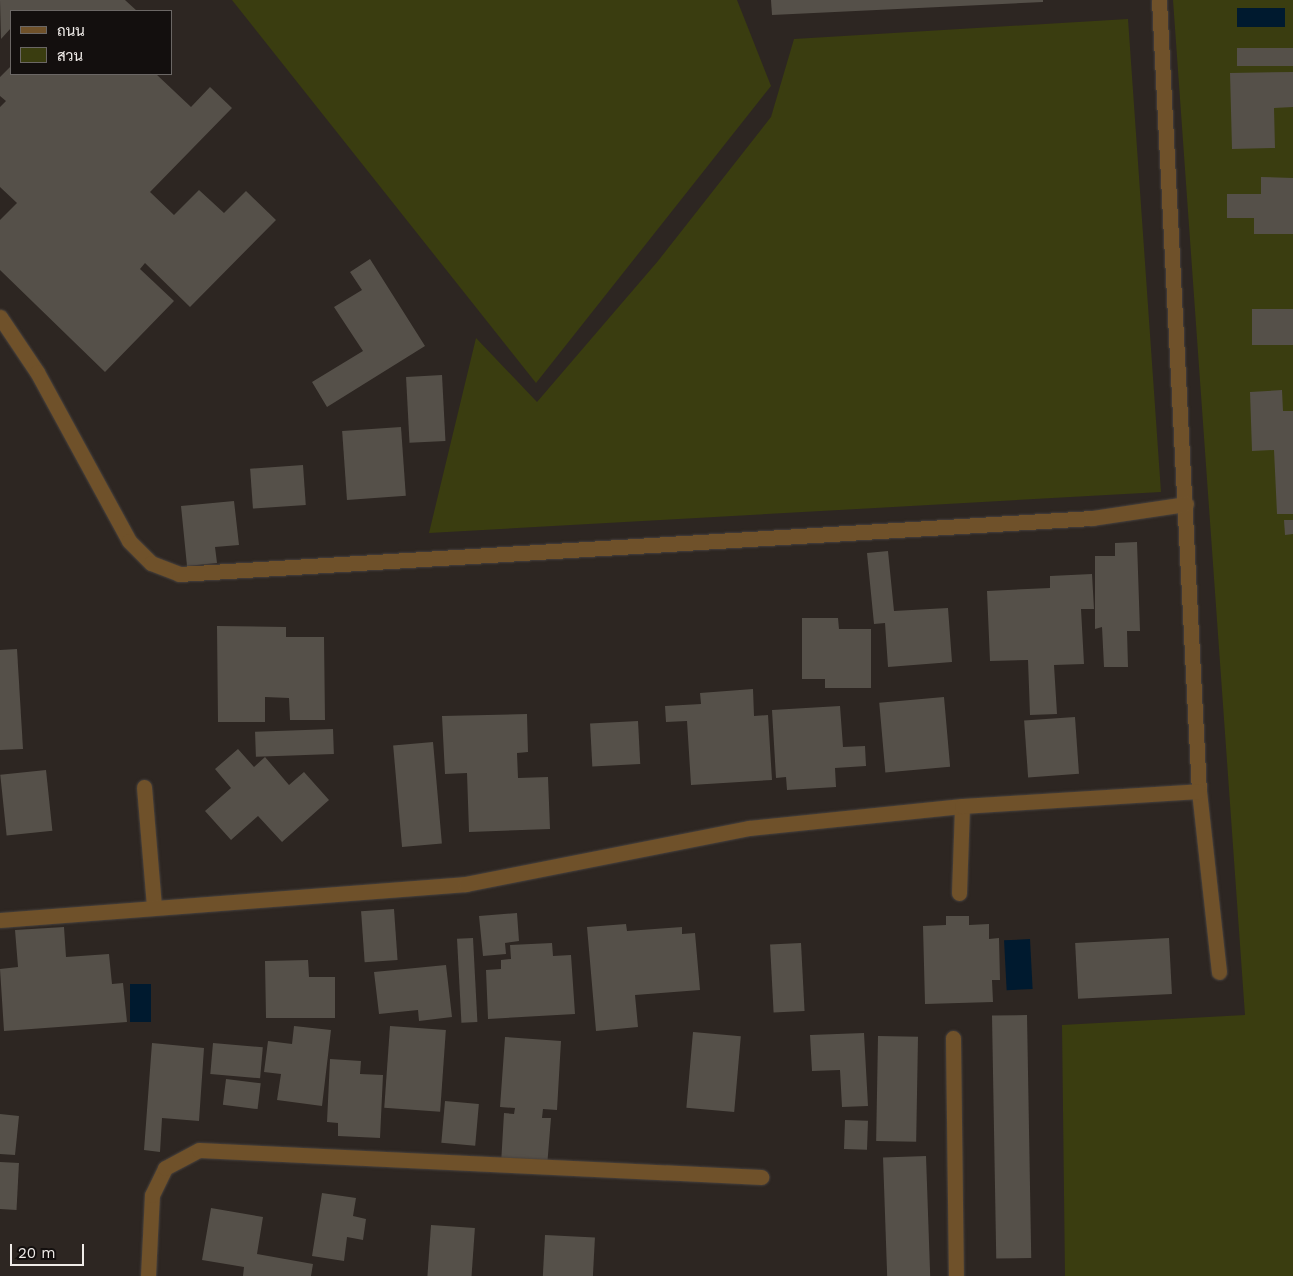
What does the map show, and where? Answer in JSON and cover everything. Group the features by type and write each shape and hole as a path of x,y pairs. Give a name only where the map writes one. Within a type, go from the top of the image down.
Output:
{"street":[{"path":"1159,0 1186,504 1199,791 1219,972"},
{"path":"0,317 37,372 129,541 151,563 179,574 1092,518 1186,504"},
{"path":"144,787 154,906"},
{"path":"0,920 154,906 466,884 749,828 962,806 1199,791"},
{"path":"959,893 962,806"},
{"path":"953,1038 956,1276"},
{"path":"148,1276 152,1195 166,1168 199,1150 761,1177"}],"green space":[{"path":"232,0 737,0 771,86 536,383"},
{"path":"1173,0 1293,0 1293,1276 1065,1276 1062,1025 1245,1015"},
{"path":"1128,19 1161,492 429,533 476,338 537,402 658,261 771,117 794,39"}],"water":[{"path":"1237,8 1285,8 1285,27 1237,27"},
{"path":"1030,939 1033,989 1007,990 1004,940"},
{"path":"130,984 151,984 151,1022 130,1022"}],"building":[{"path":"0,0 125,0 136,10 10,10 10,29 1,39"},
{"path":"771,0 1043,0 1043,2 772,15"},
{"path":"1237,48 1293,48 1293,66 1237,66"},
{"path":"10,67 10,75 157,75 191,107 210,87 232,108 150,192 174,215 199,190 224,213 246,191 276,220 190,307 145,263 140,269 174,301 105,372 0,270 0,220 17,203 0,187 0,107 6,101 0,96 0,77"},
{"path":"1293,72 1293,107 1274,108 1275,148 1232,149 1230,73"},
{"path":"1261,177 1293,178 1293,234 1254,234 1254,218 1227,218 1227,194 1261,194"},
{"path":"370,259 425,346 327,407 312,382 363,351 334,307 362,290 350,272"},
{"path":"1252,309 1293,309 1293,345 1252,345"},
{"path":"442,375 445,441 410,443 406,377"},
{"path":"1282,390 1283,411 1293,411 1293,514 1277,514 1274,450 1252,451 1250,392"},
{"path":"401,427 406,496 347,500 342,431"},
{"path":"303,465 306,505 253,509 250,469"},
{"path":"234,501 239,545 215,547 217,563 187,566 181,506"},
{"path":"1284,520 1293,520 1293,534 1285,535"},
{"path":"1137,542 1140,631 1127,631 1128,667 1104,667 1102,627 1095,629 1095,556 1115,556 1115,543"},
{"path":"888,551 894,611 948,608 952,662 888,667 885,623 874,624 867,553"},
{"path":"1092,574 1094,609 1081,609 1084,664 1054,665 1057,714 1030,715 1028,660 990,661 987,591 1050,588 1050,576"},
{"path":"802,618 838,618 839,629 871,629 871,688 825,688 825,679 802,679"},
{"path":"217,626 286,627 286,637 324,637 325,720 290,720 289,698 265,697 265,722 218,722"},
{"path":"17,649 23,749 0,750 0,650"},
{"path":"753,689 754,716 768,715 772,780 691,785 687,721 666,722 665,706 701,704 700,693"},
{"path":"944,697 950,767 885,772 879,703"},
{"path":"840,706 843,747 865,746 866,766 835,768 836,787 787,790 786,777 776,778 772,710"},
{"path":"527,714 528,752 517,753 518,778 548,777 550,829 469,832 467,773 445,774 442,716"},
{"path":"1075,717 1079,774 1028,777 1024,721"},
{"path":"638,721 640,764 592,766 590,724"},
{"path":"333,729 334,754 256,757 255,732"},
{"path":"433,742 442,844 402,847 393,745"},
{"path":"238,749 254,767 265,757 289,785 304,772 329,800 282,842 258,816 231,840 205,811 231,788 215,769"},
{"path":"46,770 52,831 7,835 0,775"},
{"path":"394,909 398,960 365,962 361,911"},
{"path":"517,913 519,941 505,943 506,954 483,956 479,916"},
{"path":"946,916 969,916 969,925 989,924 989,939 999,938 1000,980 992,980 993,1002 925,1004 923,926 946,925"},
{"path":"626,924 627,931 682,927 682,934 695,933 700,990 635,995 638,1027 596,1031 587,927"},
{"path":"64,927 66,957 109,954 112,984 123,983 127,1022 4,1031 0,969 18,967 15,930"},
{"path":"473,938 477,1022 461,1023 457,939"},
{"path":"1169,938 1172,994 1078,999 1075,943"},
{"path":"552,943 553,956 571,955 575,1014 488,1019 486,970 501,969 501,960 511,959 510,945"},
{"path":"801,943 805,1011 774,1013 770,945"},
{"path":"308,960 309,977 335,977 335,1018 266,1018 265,961"},
{"path":"446,965 452,1017 419,1021 418,1010 379,1014 374,972"},
{"path":"1027,1015 1031,1258 996,1259 992,1016"},
{"path":"294,1026 331,1030 322,1106 277,1100 281,1074 264,1072 268,1041 292,1044"},
{"path":"390,1026 446,1030 440,1112 384,1108"},
{"path":"693,1032 741,1036 734,1112 686,1108"},
{"path":"864,1033 868,1106 842,1107 840,1070 812,1071 810,1035"},
{"path":"878,1036 918,1037 916,1142 876,1141"},
{"path":"505,1037 561,1041 557,1110 543,1109 542,1118 551,1118 547,1167 501,1164 504,1113 514,1114 515,1108 500,1107"},
{"path":"152,1043 204,1048 199,1121 162,1118 160,1152 144,1150"},
{"path":"213,1043 263,1047 260,1078 210,1074"},
{"path":"330,1059 361,1061 360,1074 383,1075 380,1138 338,1136 338,1123 327,1122"},
{"path":"226,1079 261,1083 258,1109 223,1105"},
{"path":"445,1101 479,1104 475,1146 441,1143"},
{"path":"0,1114 19,1116 15,1155 0,1154"},
{"path":"845,1120 868,1121 867,1150 844,1149"},
{"path":"926,1156 930,1276 887,1276 883,1158"},
{"path":"0,1162 19,1163 17,1210 0,1209"},
{"path":"322,1193 356,1198 353,1216 366,1219 363,1240 347,1237 344,1261 312,1256"},
{"path":"211,1208 263,1217 257,1254 313,1264 311,1276 243,1276 244,1267 202,1260"},
{"path":"431,1225 475,1228 472,1276 427,1276"},
{"path":"545,1235 595,1238 593,1276 543,1276"}]}
